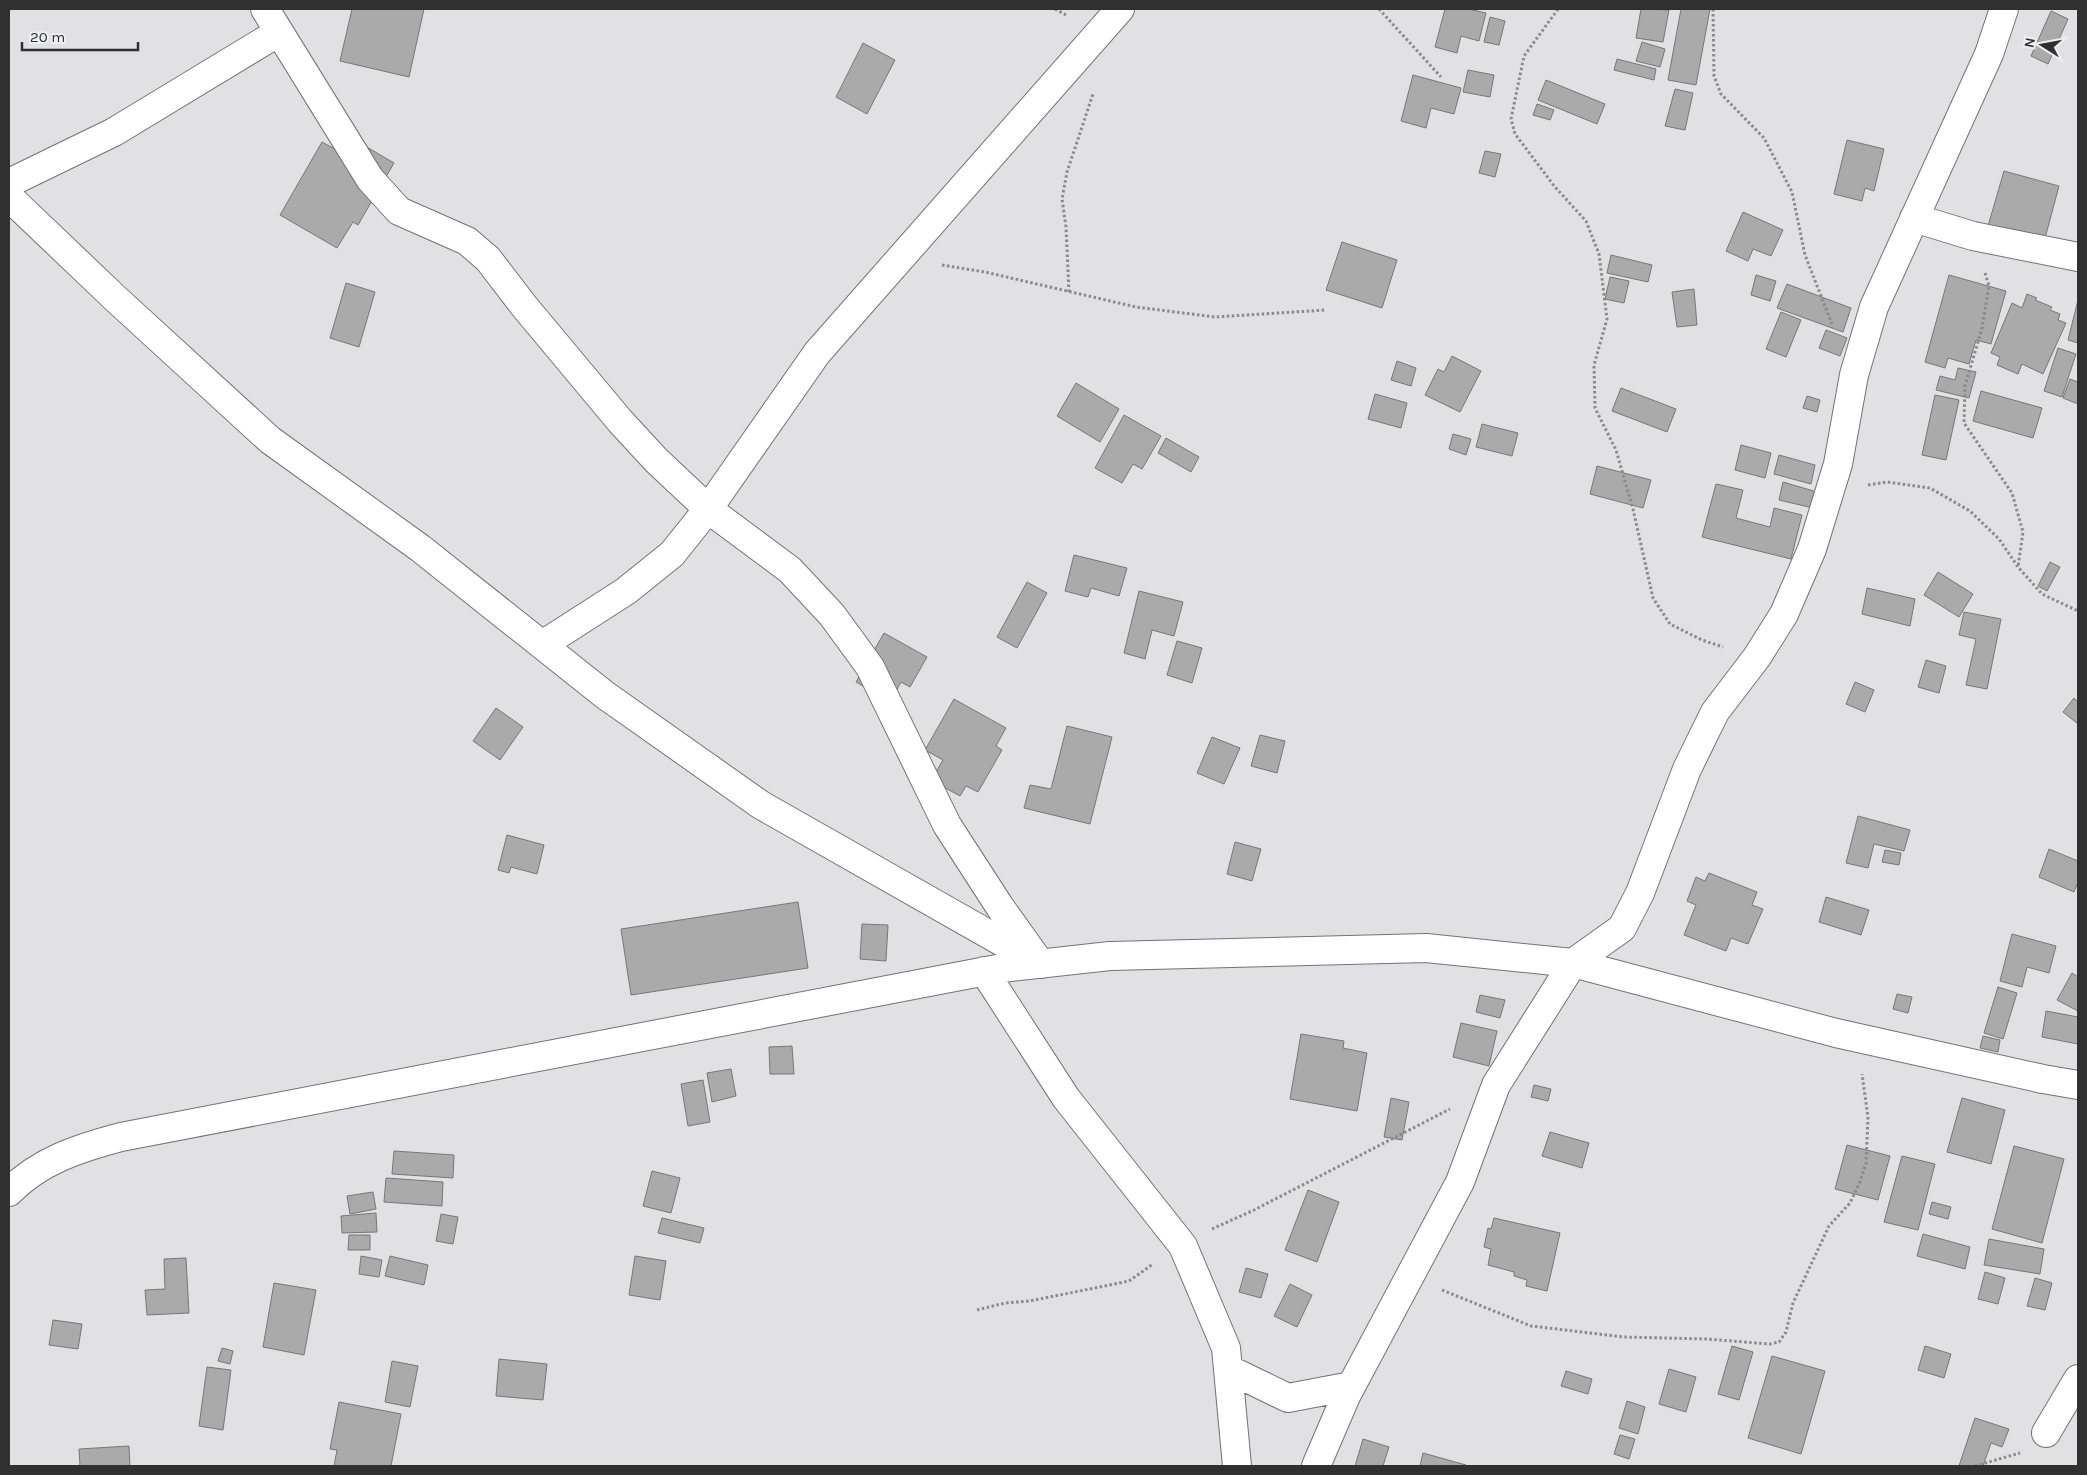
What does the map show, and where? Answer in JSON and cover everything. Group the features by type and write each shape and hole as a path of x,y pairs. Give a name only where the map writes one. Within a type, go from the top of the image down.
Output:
{"street":[{"path":"265,9 370,179 399,211 467,241 488,259 524,306 620,421 686,490 708,509 790,570 832,615 864,660 887,701 947,825 1000,907 1041,964"},
{"path":"542,645 626,591 672,554 708,509 817,353 1120,9"},
{"path":"1316,1466 1351,1386 1460,1182 1496,1085 1572,963 1622,928 1640,893 1687,769 1715,712 1757,657 1784,614 1812,549 1838,464 1854,375 1874,307 1989,54 2004,9"},
{"path":"9,183 114,132 279,32"},
{"path":"9,197 116,299 270,440 420,548 605,695 761,805 1041,964"},
{"path":"1914,218 1973,236 2078,257"},
{"path":"9,1192 42,1165 84,1147 121,1138 984,972 1110,956 1426,948 1572,963 1857,1037 2043,1080 2078,1085"},
{"path":"984,972 1066,1098 1183,1246 1226,1348 1237,1466"},
{"path":"9,1169 42,1165"},
{"path":"1228,1369 1288,1398 1351,1386"},
{"path":"2046,1432 2078,1378"}],"path":[{"path":"1379,9 1441,77"},
{"path":"1558,9 1524,56 1511,119 1515,134 1555,187 1586,221 1599,254 1607,320 1594,365 1595,408 1616,450 1633,509 1653,598 1670,624 1702,640 1757,657"},
{"path":"1713,9 1714,76 1721,94 1764,138 1792,192 1805,255 1824,308 1854,375"},
{"path":"1069,292 1066,227 1062,199 1067,172 1096,86"},
{"path":"1973,236 1989,286 1982,328 1964,386 1964,423 2012,493 2023,532 2018,567"},
{"path":"901,258 985,272 1136,307 1215,317 1326,310"},
{"path":"1830,490 1887,482 1930,488 1970,511 1999,539 2018,567 2042,594 2078,612"},
{"path":"1408,1277 1531,1326 1624,1337 1706,1339 1770,1344 1779,1342 1786,1332 1793,1303 1829,1226 1850,1203 1866,1163 1868,1116 1857,1037"},
{"path":"977,1310 1005,1303 1030,1301 1129,1281 1207,1231 1254,1210 1496,1085"},
{"path":"1975,1466 1991,1463 2024,1451 2046,1432"}],"building":[{"path":"352,9 424,9 409,77 340,61"},
{"path":"1445,9 1469,9 1486,13 1479,41 1461,36 1457,53 1435,47"},
{"path":"1641,9 1669,10 1663,42 1636,38"},
{"path":"1681,9 1710,9 1696,85 1668,80"},
{"path":"2051,11 2068,19 2048,64 2031,56"},
{"path":"1490,17 1505,21 1499,45 1484,42"},
{"path":"1642,42 1665,49 1660,67 1636,61"},
{"path":"863,43 895,60 867,114 836,97"},
{"path":"1617,59 1656,69 1654,80 1614,70"},
{"path":"1468,70 1494,75 1490,97 1463,92"},
{"path":"1413,75 1461,88 1454,114 1431,108 1426,128 1401,121"},
{"path":"1546,80 1605,104 1597,124 1538,100"},
{"path":"1675,89 1693,93 1685,130 1665,126"},
{"path":"1537,104 1554,110 1550,120 1533,115"},
{"path":"1847,140 1884,149 1874,191 1865,188 1862,201 1834,194"},
{"path":"322,142 351,158 360,143 394,163 358,225 353,222 337,248 280,215"},
{"path":"1485,151 1501,154 1495,177 1479,173"},
{"path":"2004,171 2059,186 2044,242 1988,226"},
{"path":"1743,212 1783,230 1771,256 1753,249 1748,261 1726,251"},
{"path":"1342,242 1397,260 1382,308 1326,290"},
{"path":"1611,255 1652,265 1648,282 1607,273"},
{"path":"1756,275 1776,281 1770,301 1751,295"},
{"path":"1949,275 2006,291 1991,344 1976,340 1969,364 1948,358 1945,368 1925,362"},
{"path":"1610,277 1629,281 1624,303 1605,299"},
{"path":"346,283 375,292 359,347 330,338"},
{"path":"1787,284 1851,308 1843,332 1777,308"},
{"path":"1694,289 1697,325 1677,327 1672,292"},
{"path":"2027,294 2037,298 2035,300 2052,307 2050,310 2060,314 2058,320 2066,323 2043,374 2022,364 2018,374 1997,365 2000,357 1991,353 2012,303 2022,308"},
{"path":"2078,300 2078,343 2068,340"},
{"path":"1781,312 1801,320 1786,357 1766,349"},
{"path":"1826,330 1847,338 1840,356 1819,348"},
{"path":"2058,348 2076,354 2062,397 2044,391"},
{"path":"1452,356 1481,371 1460,412 1425,395 1438,369 1444,372"},
{"path":"1397,361 1416,368 1411,386 1391,380"},
{"path":"1958,368 1976,372 1969,398 1936,390 1940,376 1955,380"},
{"path":"2070,379 2078,382 2078,404 2063,398"},
{"path":"1076,383 1119,409 1100,442 1057,416"},
{"path":"1621,388 1676,409 1667,432 1612,411"},
{"path":"1981,391 2042,408 2033,438 1973,421"},
{"path":"1375,394 1407,403 1401,428 1368,419"},
{"path":"1935,395 1959,400 1946,460 1922,455"},
{"path":"1807,396 1820,400 1817,412 1803,408"},
{"path":"1124,415 1161,436 1142,469 1133,464 1122,483 1095,468"},
{"path":"1482,424 1518,433 1512,456 1476,447"},
{"path":"1453,434 1471,439 1466,455 1449,449"},
{"path":"1166,438 1199,457 1191,472 1158,453"},
{"path":"1741,445 1771,453 1765,478 1735,470"},
{"path":"1779,455 1815,465 1811,484 1774,474"},
{"path":"1597,466 1651,480 1643,508 1590,494"},
{"path":"1783,482 1817,492 1813,508 1779,500"},
{"path":"1716,484 1743,490 1736,518 1770,527 1774,508 1802,515 1791,559 1702,537"},
{"path":"1074,555 1127,568 1119,596 1091,588 1088,597 1065,591"},
{"path":"2050,562 2060,567 2047,591 2038,586"},
{"path":"1938,572 1973,594 1959,617 1924,595"},
{"path":"1027,582 1047,593 1017,648 997,637"},
{"path":"1867,588 1915,599 1910,626 1862,614"},
{"path":"1139,591 1183,602 1174,636 1152,630 1145,659 1124,653"},
{"path":"1964,612 2001,619 1987,689 1966,685 1976,639 1959,635"},
{"path":"884,633 927,657 910,687 901,682 890,702 856,682"},
{"path":"1177,641 1202,648 1192,683 1167,675"},
{"path":"1926,660 1946,666 1939,693 1918,687"},
{"path":"1855,682 1874,690 1865,712 1846,704"},
{"path":"2074,698 2078,702 2078,724 2063,712"},
{"path":"954,699 1006,728 996,746 1002,750 978,792 966,786 960,796 931,780 943,760 925,750"},
{"path":"496,708 523,727 500,760 473,741"},
{"path":"1067,726 1112,737 1090,824 1024,808 1030,785 1051,789"},
{"path":"1260,735 1285,741 1277,773 1251,766"},
{"path":"1212,737 1240,748 1224,784 1197,773"},
{"path":"1858,816 1910,830 1904,851 1874,844 1868,868 1846,863"},
{"path":"507,835 544,845 537,874 511,867 509,873 498,870"},
{"path":"1235,842 1261,849 1252,881 1227,874"},
{"path":"2049,849 2078,861 2078,882 2074,892 2039,877"},
{"path":"1885,850 1901,853 1899,865 1882,862"},
{"path":"1709,873 1757,892 1752,905 1763,909 1748,944 1731,938 1726,951 1684,935 1696,905 1687,901 1696,877 1705,881"},
{"path":"1826,897 1869,910 1861,935 1819,922"},
{"path":"798,902 808,968 631,995 621,929"},
{"path":"862,924 888,925 886,961 860,959"},
{"path":"2012,934 2056,946 2049,973 2027,967 2022,987 2000,981"},
{"path":"2072,973 2078,977 2078,1011 2057,1000"},
{"path":"1998,987 2017,993 2003,1039 1984,1033"},
{"path":"1897,994 1912,997 1908,1013 1893,1009"},
{"path":"1480,995 1505,1000 1500,1018 1476,1012"},
{"path":"2046,1011 2078,1017 2078,1044 2042,1037"},
{"path":"1461,1023 1497,1031 1489,1066 1453,1057"},
{"path":"1301,1034 1344,1041 1343,1048 1367,1053 1357,1111 1290,1099"},
{"path":"1983,1036 2000,1040 1998,1052 1980,1048"},
{"path":"792,1046 794,1074 770,1074 769,1047"},
{"path":"731,1069 736,1096 712,1102 707,1073"},
{"path":"703,1080 710,1122 688,1126 681,1084"},
{"path":"1534,1085 1551,1089 1548,1101 1531,1097"},
{"path":"1391,1098 1409,1102 1402,1140 1384,1137"},
{"path":"1962,1098 2005,1110 1991,1164 1947,1152"},
{"path":"1550,1132 1589,1143 1582,1168 1542,1156"},
{"path":"1847,1145 1890,1156 1878,1200 1835,1189"},
{"path":"2014,1146 2064,1159 2042,1243 1992,1229"},
{"path":"394,1151 454,1155 453,1178 392,1174"},
{"path":"1902,1156 1935,1164 1918,1230 1884,1222"},
{"path":"652,1171 680,1178 671,1213 643,1206"},
{"path":"386,1178 443,1182 442,1206 384,1202"},
{"path":"1308,1190 1339,1202 1317,1262 1285,1250"},
{"path":"373,1192 376,1209 350,1214 347,1196"},
{"path":"1932,1202 1951,1207 1948,1219 1929,1214"},
{"path":"376,1213 377,1232 342,1233 341,1216"},
{"path":"441,1214 458,1217 453,1244 436,1241"},
{"path":"662,1218 704,1228 700,1243 658,1233"},
{"path":"1494,1218 1560,1233 1547,1291 1526,1286 1527,1280 1514,1276 1514,1272 1488,1265 1491,1249 1484,1247 1488,1228 1491,1229"},
{"path":"1923,1234 1970,1247 1965,1269 1917,1256"},
{"path":"349,1235 370,1235 370,1250 348,1250"},
{"path":"1989,1239 2044,1249 2040,1274 1984,1265"},
{"path":"361,1256 382,1260 379,1277 359,1274"},
{"path":"390,1256 428,1265 424,1285 385,1276"},
{"path":"635,1256 666,1261 660,1300 629,1295"},
{"path":"186,1258 189,1313 147,1315 145,1290 165,1289 164,1259"},
{"path":"1246,1268 1268,1274 1261,1298 1239,1292"},
{"path":"1985,1272 2005,1278 1998,1304 1978,1299"},
{"path":"2035,1278 2052,1283 2045,1310 2027,1306"},
{"path":"274,1283 316,1290 304,1355 263,1347"},
{"path":"1290,1284 1312,1295 1297,1327 1274,1316"},
{"path":"53,1320 82,1324 78,1349 49,1345"},
{"path":"1732,1346 1753,1352 1739,1400 1718,1394"},
{"path":"1925,1346 1951,1354 1944,1378 1918,1370"},
{"path":"222,1348 233,1351 230,1364 218,1361"},
{"path":"1772,1356 1825,1371 1801,1454 1748,1438"},
{"path":"499,1359 547,1364 543,1400 496,1396"},
{"path":"392,1361 418,1366 410,1407 385,1402"},
{"path":"207,1367 231,1370 223,1430 199,1426"},
{"path":"1669,1369 1696,1377 1686,1412 1659,1404"},
{"path":"1566,1371 1592,1379 1588,1394 1561,1386"},
{"path":"1627,1401 1645,1407 1638,1434 1619,1428"},
{"path":"339,1402 401,1414 391,1466 334,1466 337,1450 330,1449"},
{"path":"1975,1418 2009,1429 2002,1447 1991,1443 1983,1466 1959,1466"},
{"path":"1620,1435 1635,1439 1629,1459 1614,1454"},
{"path":"1363,1439 1389,1447 1383,1466 1355,1466"},
{"path":"129,1446 130,1466 80,1466 79,1449"},
{"path":"1423,1453 1466,1465 1420,1466"}]}
